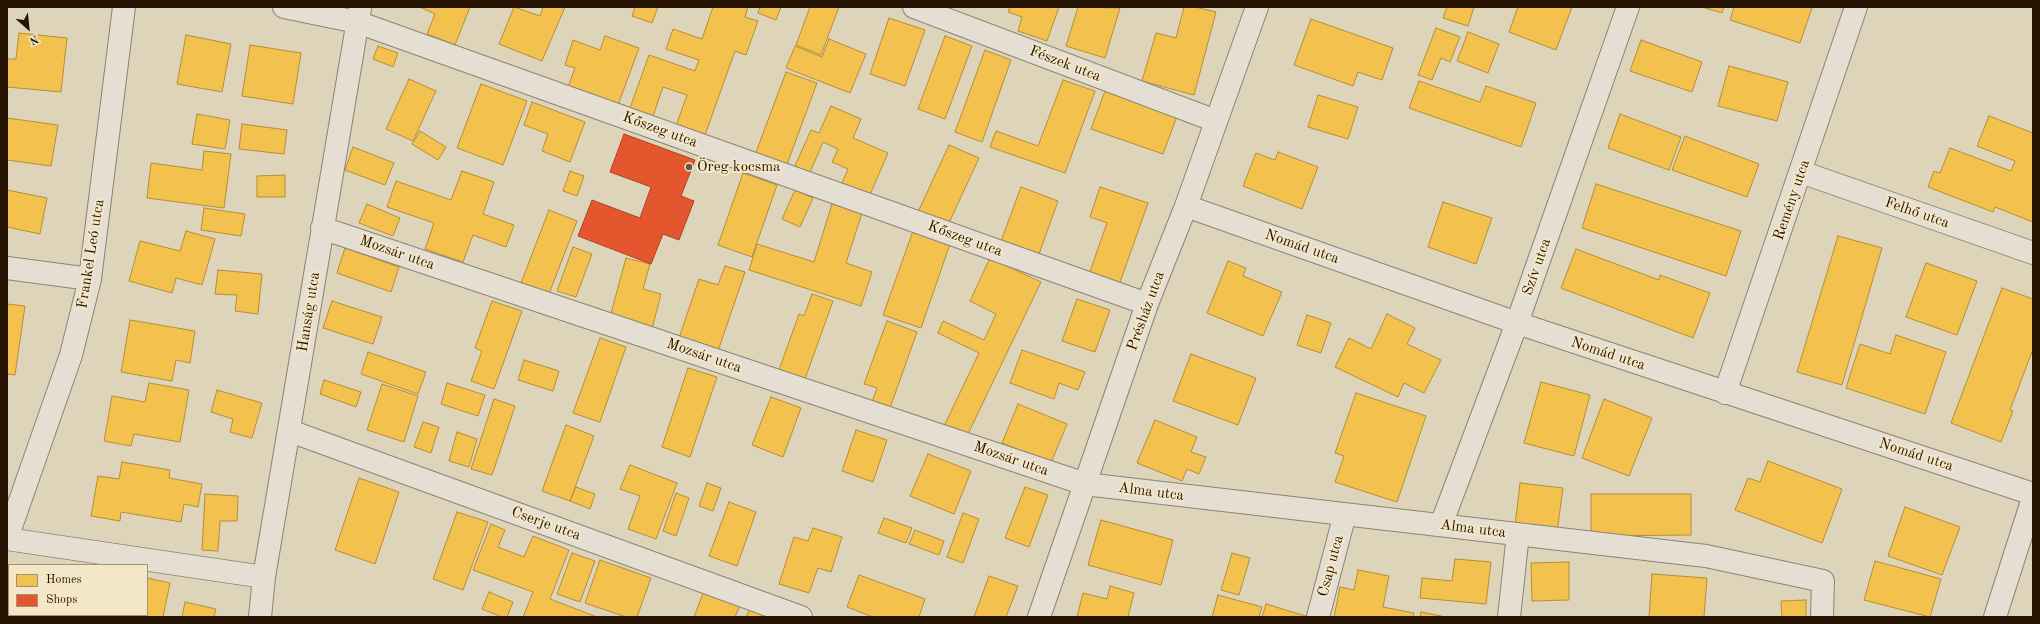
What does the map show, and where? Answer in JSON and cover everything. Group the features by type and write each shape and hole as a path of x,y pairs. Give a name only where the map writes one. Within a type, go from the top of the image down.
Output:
{"street":[{"name":"Frankel Leó utca","path":"7,538 71,355 90,279 124,7"},
{"name":"Kőszeg utca","path":"284,7 359,14 1147,304"},
{"name":"Fészek utca","path":"914,7 1216,121"},
{"name":"Présház utca","path":"1039,617 1147,304 1186,206 1257,7"},
{"name":"Szív utca","path":"1441,525 1517,323 1628,7"},
{"name":"Remény utca","path":"1725,393 1856,7"},
{"name":"Hanság utca","path":"260,617 264,577 290,431 322,228 359,14"},
{"name":"Felhő utca","path":"1801,172 2033,254"},
{"name":"Nomád utca","path":"1186,206 1517,323 2033,494"},
{"name":"Mozsár utca","path":"322,228 1085,484"},
{"path":"7,268 90,279"},
{"name":"Cserje utca","path":"290,431 801,617"},
{"name":"Alma utca","path":"1085,484 1706,556 1823,581 1822,617"},
{"path":"1995,617 2033,498"},
{"name":"Csap utca","path":"1318,617 1345,514"},
{"path":"1510,617 1518,534"},
{"path":"7,538 264,577"}],"building: Homes":[{"path":"420,7 470,7 455,45 427,34 435,14"},
{"path":"514,7 540,16 543,7 565,7 542,61 499,44"},
{"path":"635,7 658,7 652,23 632,16"},
{"path":"713,7 748,7 745,17 758,21 746,55 735,51 705,135 676,126 687,95 663,87 653,116 630,108 649,55 695,71 699,60 666,49 673,29 702,39"},
{"path":"760,7 781,7 776,20 758,13"},
{"path":"810,7 839,7 821,55 796,45"},
{"path":"1010,7 1059,7 1047,41 1018,31 1022,17 1008,12"},
{"path":"1078,7 1120,8 1105,58 1066,46"},
{"path":"1184,7 1195,7 1216,12 1194,95 1142,81 1156,33 1176,38"},
{"path":"1447,7 1474,7 1468,26 1443,18"},
{"path":"1518,7 1572,7 1556,50 1509,32"},
{"path":"1702,7 1724,7 1722,13"},
{"path":"1734,7 1812,8 1800,43 1730,20"},
{"path":"889,18 925,30 905,86 870,74"},
{"path":"1311,19 1393,48 1382,80 1358,72 1353,86 1294,65"},
{"path":"1436,28 1460,37 1450,62 1441,58 1432,80 1418,75"},
{"path":"1468,32 1499,44 1488,73 1457,61"},
{"path":"19,33 67,38 61,92 7,87 7,59 16,59"},
{"path":"186,35 231,44 222,92 177,84"},
{"path":"605,36 639,48 618,105 568,87 575,68 565,65 573,40 600,50"},
{"path":"945,36 972,46 945,119 918,109"},
{"path":"829,39 866,54 850,93 786,68 795,46 822,57"},
{"path":"1641,40 1702,62 1692,92 1630,71"},
{"path":"250,45 301,53 293,104 242,96"},
{"path":"378,46 398,53 393,67 373,59"},
{"path":"985,50 1011,60 982,142 955,132"},
{"path":"1729,66 1788,82 1777,121 1718,106"},
{"path":"786,72 817,83 786,167 755,155"},
{"path":"409,79 436,91 413,141 386,129"},
{"path":"1063,80 1095,91 1065,173 990,147 996,131 1038,146"},
{"path":"1419,81 1480,102 1486,86 1536,103 1521,147 1409,108"},
{"path":"481,84 527,101 503,165 457,148"},
{"path":"1105,91 1177,116 1163,154 1091,129"},
{"path":"1318,95 1358,107 1348,139 1308,127"},
{"path":"532,102 585,122 570,162 542,151 548,134 524,125"},
{"path":"831,106 861,119 853,138 888,153 869,197 841,185 848,169 832,162 838,149 823,142 809,175 794,168 811,130 819,133"},
{"path":"197,114 230,120 225,149 192,144"},
{"path":"1620,114 1681,137 1669,170 1608,148"},
{"path":"1989,116 2033,133 2033,222 1995,207 1993,212 1928,187 1934,171 1940,173 1950,148 2011,171 2015,161 1977,146"},
{"path":"7,118 58,125 51,166 7,160"},
{"path":"242,124 287,130 284,154 239,149"},
{"path":"420,131 446,147 438,160 412,144"},
{"path":"1685,136 1759,164 1747,197 1672,170"},
{"path":"949,145 979,158 948,225 918,212"},
{"path":"353,147 394,163 385,185 345,170"},
{"path":"204,151 231,154 224,208 147,198 151,163 202,170"},
{"path":"1278,152 1318,167 1302,209 1243,186 1256,153 1275,160"},
{"path":"462,171 494,182 483,214 514,225 506,247 473,235 463,262 425,249 434,223 387,207 396,181 451,200"},
{"path":"570,171 584,176 577,196 563,191"},
{"path":"743,173 777,185 752,257 718,245"},
{"path":"285,175 285,197 257,197 257,176"},
{"path":"1596,184 1741,231 1726,276 1582,228"},
{"path":"1021,187 1058,201 1038,257 1000,244"},
{"path":"1100,187 1148,203 1118,288 1088,277 1107,223 1090,217"},
{"path":"7,190 47,198 40,234 7,227"},
{"path":"795,190 813,198 800,227 782,219"},
{"path":"1443,202 1492,218 1476,264 1428,247"},
{"path":"367,204 400,218 393,236 359,223"},
{"path":"832,204 862,213 846,263 872,272 861,306 749,270 757,244 814,262"},
{"path":"204,208 245,214 241,236 201,230"},
{"path":"549,210 577,221 549,294 521,283"},
{"path":"186,231 215,239 202,285 176,278 172,293 129,281 140,241 180,251"},
{"path":"913,231 950,244 921,328 883,315"},
{"path":"1838,236 1882,248 1842,385 1797,372"},
{"path":"573,247 592,254 576,297 557,291"},
{"path":"345,248 399,267 391,292 337,273"},
{"path":"1576,249 1659,280 1660,275 1710,293 1693,338 1561,288"},
{"path":"626,258 650,264 643,289 661,294 652,329 610,317"},
{"path":"990,258 1041,282 966,438 943,428 979,353 938,333 943,321 984,340 996,314 970,301"},
{"path":"1228,261 1246,268 1243,276 1282,292 1263,336 1207,313"},
{"path":"1926,263 1977,281 1957,335 1906,317"},
{"path":"725,266 745,272 717,354 678,341 699,279 718,285"},
{"path":"218,270 262,274 258,314 235,311 237,295 215,294"},
{"path":"2002,288 2033,299 2033,349 2010,410 2013,411 2001,442 1951,423"},
{"path":"812,294 833,301 805,379 779,370 799,314 804,316"},
{"path":"1077,299 1110,310 1095,352 1062,341"},
{"path":"332,301 382,317 373,344 323,328"},
{"path":"492,301 522,311 494,389 471,381 482,351 475,348"},
{"path":"7,304 25,306 15,375 7,374"},
{"path":"1387,314 1415,328 1407,344 1441,360 1424,393 1404,383 1398,397 1335,367 1349,338 1371,349"},
{"path":"1307,315 1331,323 1321,353 1297,345"},
{"path":"130,320 195,331 190,363 176,360 172,381 121,372"},
{"path":"887,321 917,332 890,408 872,402 877,388 864,384"},
{"path":"1896,335 1946,352 1925,414 1846,388 1860,344 1890,354"},
{"path":"600,338 626,347 600,422 573,413"},
{"path":"1022,350 1085,372 1078,390 1059,383 1054,399 1010,383"},
{"path":"368,352 426,372 418,394 361,374"},
{"path":"1191,354 1256,378 1238,425 1173,401"},
{"path":"524,360 559,371 553,391 518,380"},
{"path":"688,368 717,377 690,457 662,447"},
{"path":"324,380 361,392 356,407 320,394"},
{"path":"1541,382 1590,395 1574,456 1524,443"},
{"path":"149,383 189,390 180,442 134,434 131,446 104,441 112,396 145,402"},
{"path":"447,383 485,395 478,416 441,404"},
{"path":"382,384 418,396 404,442 367,430"},
{"path":"217,390 262,403 252,438 230,432 233,419 211,412"},
{"path":"1356,393 1426,416 1397,502 1335,482 1344,456 1335,453"},
{"path":"771,397 801,408 783,457 752,445"},
{"path":"494,399 515,406 492,475 471,469"},
{"path":"1604,399 1652,418 1629,476 1582,458"},
{"path":"1018,404 1067,424 1051,463 1002,443"},
{"path":"1155,420 1197,437 1191,452 1206,457 1199,474 1187,469 1182,481 1137,463"},
{"path":"423,422 439,427 431,453 414,447"},
{"path":"566,425 594,436 570,501 542,491"},
{"path":"856,430 887,440 873,482 842,471"},
{"path":"457,432 477,439 469,467 449,461"},
{"path":"928,454 971,471 954,514 910,496"},
{"path":"1768,461 1842,489 1822,543 1735,510 1748,478 1760,482"},
{"path":"122,462 170,470 169,478 202,484 198,507 184,504 181,522 121,512 120,521 91,516 98,476 119,479"},
{"path":"630,465 677,483 656,539 628,529 640,496 620,489"},
{"path":"359,478 399,492 375,564 335,550"},
{"path":"707,483 721,488 713,511 699,506"},
{"path":"1520,483 1563,488 1557,532 1515,526"},
{"path":"576,487 595,494 590,509 570,501"},
{"path":"1025,487 1048,495 1029,547 1005,538"},
{"path":"676,493 689,498 676,536 663,531"},
{"path":"205,494 238,496 237,521 220,521 218,551 202,550"},
{"path":"1591,494 1691,494 1691,535 1591,536"},
{"path":"729,502 756,512 737,566 709,556"},
{"path":"1905,507 1960,527 1942,575 1888,556"},
{"path":"457,512 488,522 463,590 433,579"},
{"path":"963,513 979,519 963,563 947,557"},
{"path":"884,518 912,528 906,543 878,533"},
{"path":"1101,520 1173,540 1161,585 1088,565"},
{"path":"491,524 505,530 498,547 524,557 533,536 569,550 550,599 597,617 523,617 533,592 473,570"},
{"path":"813,528 842,537 831,572 818,568 809,593 779,584 794,537 808,541"},
{"path":"915,530 944,541 939,555 909,544"},
{"path":"572,553 595,561 580,602 557,594"},
{"path":"1232,553 1250,558 1239,595 1221,590"},
{"path":"1455,559 1491,562 1486,604 1420,598 1422,578 1452,581"},
{"path":"600,560 651,578 637,617 626,617 585,603"},
{"path":"1875,561 1941,579 1930,617 1864,600"},
{"path":"1569,562 1569,600 1532,601 1531,563"},
{"path":"1358,570 1389,576 1383,607 1414,613 1413,617 1334,617 1340,587 1354,590"},
{"path":"1652,574 1707,578 1704,617 1649,617"},
{"path":"859,575 925,599 919,617 873,617 847,607"},
{"path":"989,576 1018,586 1006,617 974,617"},
{"path":"148,578 170,583 163,617 138,617 148,616"},
{"path":"1110,586 1134,593 1128,617 1077,617 1083,593 1107,599"},
{"path":"705,588 741,603 735,617 694,617"},
{"path":"489,592 513,602 507,617 502,617 482,609"},
{"path":"1218,595 1262,607 1259,617 1212,617"},
{"path":"1806,600 1806,617 1782,617 1781,601"},
{"path":"185,602 216,609 214,617 182,617"},
{"path":"1266,604 1309,617 1262,617"},
{"path":"750,609 769,617 746,617"},
{"path":"1421,612 1446,617 1420,617"},
{"path":"53,616 86,616 85,617"}],"building: Shops":[{"path":"624,134 695,160 681,196 694,201 679,240 663,234 651,264 578,236 592,200 640,218 651,187 610,172"}],"place":[{"name":"Öreg kocsma","path":"689,167"}]}
